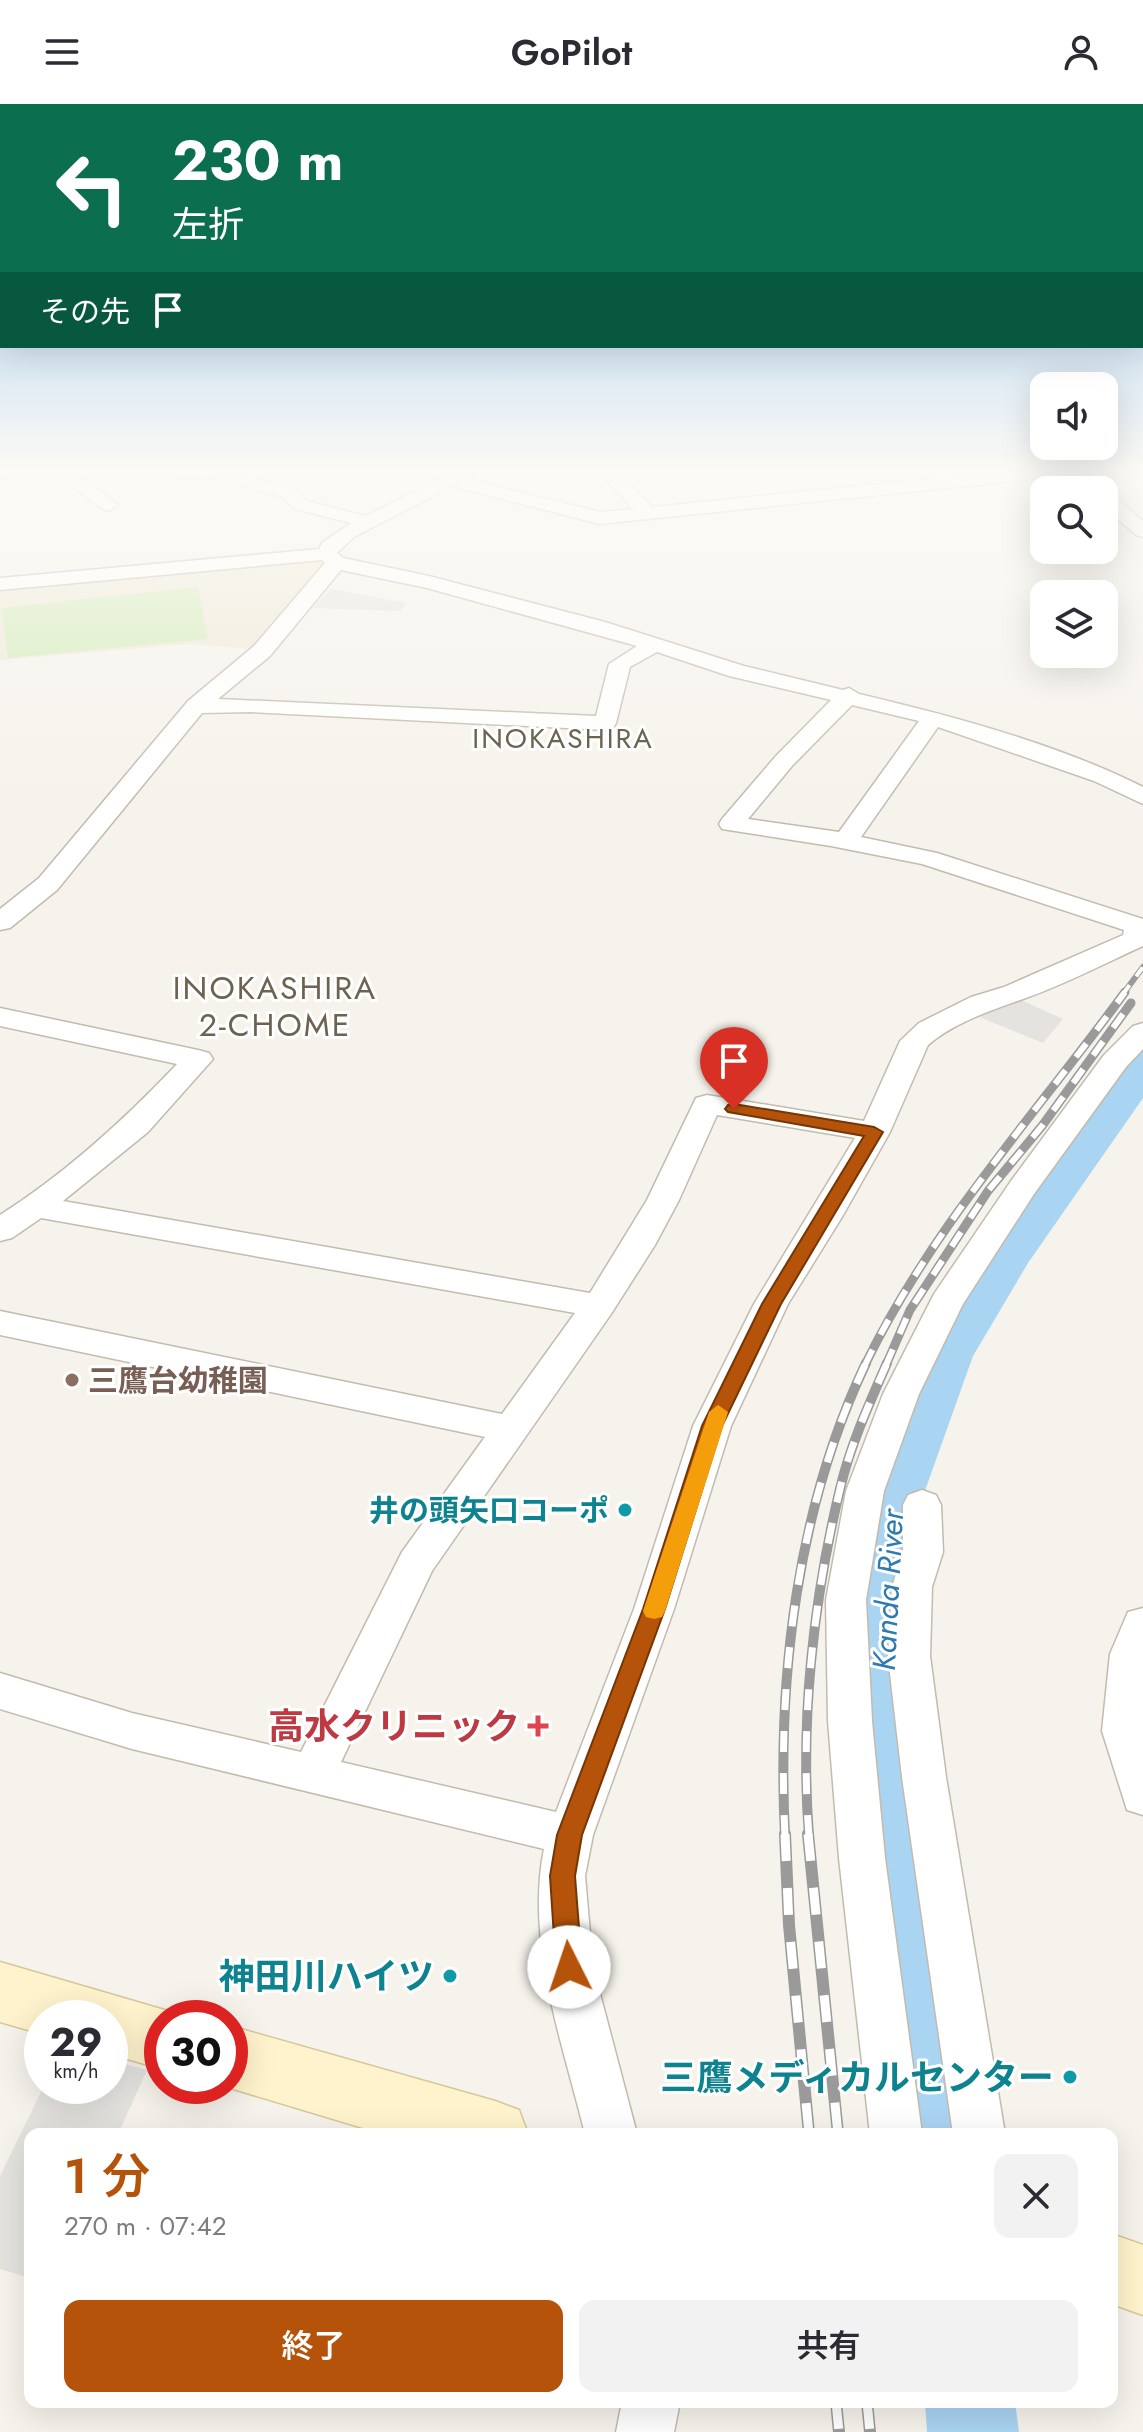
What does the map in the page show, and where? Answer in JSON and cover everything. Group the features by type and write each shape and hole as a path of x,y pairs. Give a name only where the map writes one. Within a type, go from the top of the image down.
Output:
{"street":[{"path":"0,584 81,578"},
{"path":"0,922 48,884 196,706 262,651 317,578"},
{"path":"411,578 656,644 737,671 849,695 933,718 1102,776 1143,797"},
{"path":"196,706 251,705 605,723 620,664 656,644"},
{"path":"609,2128 569,1967 562,1876 570,1835 654,1609 712,1426 771,1304 874,1132 915,1041 929,1029 981,1003 1014,993 1136,939 1138,926 928,858 845,841 731,824 784,761 849,695"},
{"path":"845,841 933,718"},
{"path":"0,1017 198,1059 137,1125 36,1207 0,1230"},
{"path":"895,2128 850,1721 846,1600 865,1491 901,1394 946,1302 1022,1188 1115,1061 1143,1032"},
{"path":"313,1774 416,1563 599,1306 652,1222 707,1104 874,1132"},
{"path":"36,1207 599,1306"},
{"path":"0,1323 511,1429"},
{"path":"922,1505 923,1552 912,1587 909,1656 924,1777 978,2128"},
{"path":"1143,1624 1131,1654 1124,1731 1143,1796"},
{"path":"0,1691 132,1731 570,1835"},
{"path":"3,2000 24,2004"},
{"path":"248,2064 379,2118 452,2128"},
{"path":"1118,2271 1143,2280"},
{"path":"645,2432 650,2408"}],"shaded area":[{"path":"100,578 315,578 252,649 189,644 0,660 0,587"},
{"path":"331,589 407,603 400,611 313,608"},
{"path":"1021,1000 1063,1019 1043,1043 979,1017"},
{"path":"128,2065 144,2069 144,2077 121,2128 24,2128 24,2276 0,2269 0,2176 35,2104 128,2104"}],"green space":[{"path":"198,587 208,639 8,658 1,608"}],"waterway":[{"name":"Kanda River","path":"937,2128 892,1837 880,1630 891,1499 945,1356 1005,1256 1143,1064"},
{"name":"Kanda River","path":"971,2408 973,2432"}],"railway":[{"path":"1123,994 1143,967"},
{"path":"866,1363 891,1315 953,1219 1125,992"},
{"path":"886,1365 910,1310 988,1191 1042,1126 1131,1003"},
{"path":"785,1836 785,1715 797,1594 823,1476 842,1418 866,1363"},
{"path":"809,1836 808,1706 822,1574 844,1473 860,1425 887,1363"},
{"path":"785,1834 789,1925 808,2128"},
{"path":"808,1834 837,2128"},
{"path":"837,2408 839,2432"},
{"path":"868,2408 870,2432"}],"slow traffic":[{"path":"654,1611 675,1537 718,1412"}],"place":[{"name":"三鷹台幼稚園","path":"72,1380"},
{"name":"井の頭矢口コーポ","path":"625,1510"},
{"name":"高水クリニック","path":"538,1726"},
{"name":"神田川ハイツ","path":"450,1976"},
{"name":"三鷹メディカルセンター","path":"1070,2077"}],"district":[{"name":"INOKASHIRA","path":"563,738"},
{"name":"INOKASHIRA 2-CHOME","path":"275,1006"}],"route":[{"path":"569,1967 562,1876 570,1835 654,1609 712,1426 771,1304 826,1217 874,1132 734,1109"}]}
